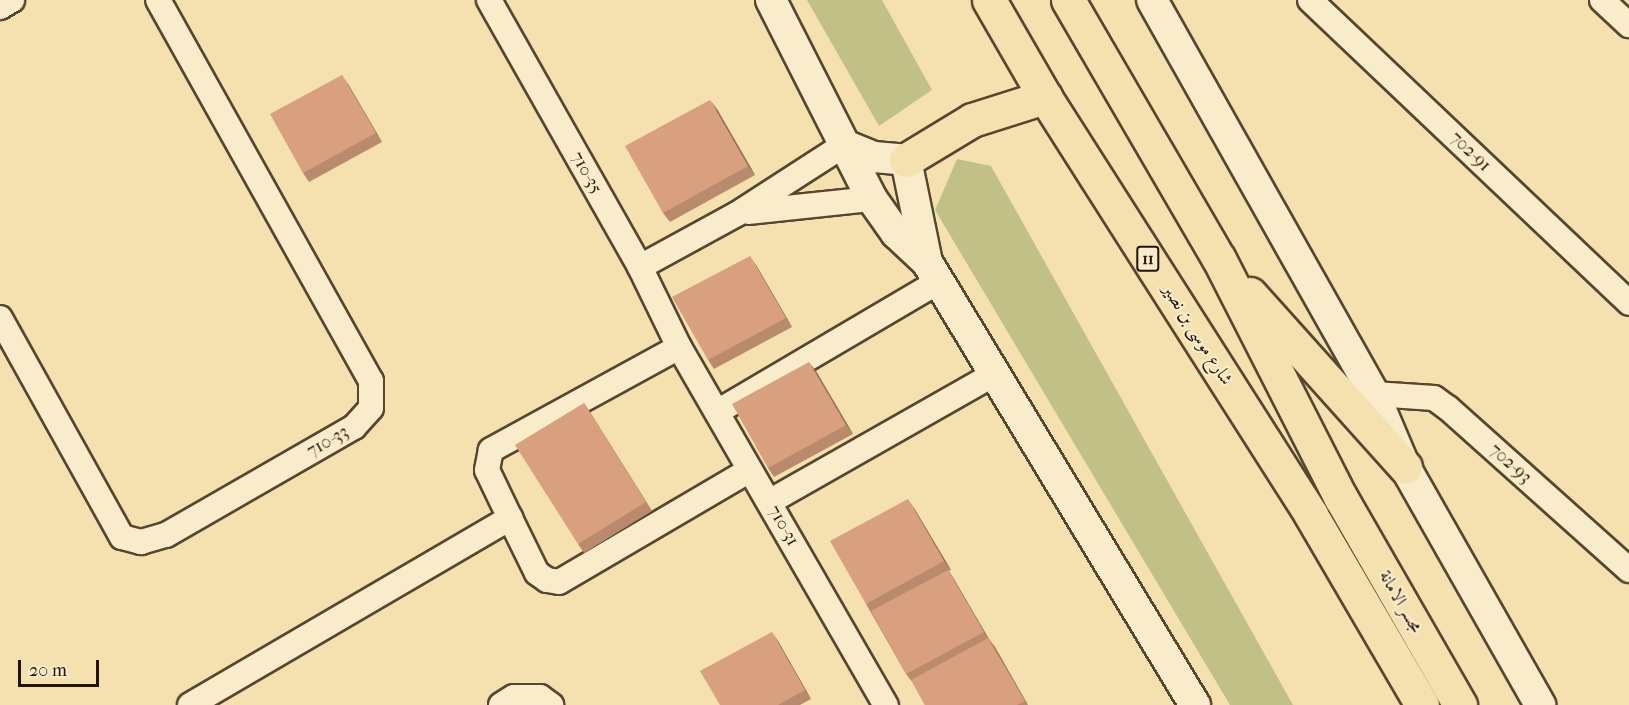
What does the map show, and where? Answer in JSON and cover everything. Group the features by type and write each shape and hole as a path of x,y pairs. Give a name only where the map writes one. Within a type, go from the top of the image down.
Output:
{"main road":[{"name":"شارع موسى بن نصير","path":"989,0 1045,97 1311,515"},
{"path":"1068,0 1219,259 1405,467"},
{"path":"906,160 972,120 1045,97"},
{"name":"مجسر الامانة","path":"1219,259 1341,498 1460,705"},
{"name":"مجسر الامانة","path":"1311,515 1422,705"}],"street":[{"path":"0,7 12,0"},
{"name":"710-33","path":"0,318 122,537 141,543 166,535 354,427 371,408 371,381 158,0"},
{"name":"710-35","path":"489,0 640,267 679,348"},
{"path":"771,0 872,199 896,233 933,271 1195,705"},
{"path":"1152,0 1374,394 1405,467 1540,705"},
{"name":"702-91","path":"1310,0 1629,303"},
{"path":"1602,0 1629,26"},
{"path":"640,267 737,214 844,145"},
{"path":"844,145 874,157 906,160 933,271"},
{"path":"737,214 872,199"},
{"path":"717,412 933,271"},
{"path":"679,348 491,450 487,470 537,573 559,582 750,470"},
{"name":"710-31","path":"679,348 886,705"},
{"path":"769,502 996,373"},
{"name":"702-93","path":"1374,394 1434,398 1629,570"},
{"path":"190,705 510,518"},
{"path":"501,705 514,697 540,697 552,705"}],"green space":[{"path":"807,0 882,0 932,90 879,126"},
{"path":"957,159 991,166 1293,705 1230,705 935,210"}],"building":[{"path":"342,75 376,133 303,173 270,114"},
{"path":"710,100 748,166 663,213 625,146"},
{"path":"750,256 786,318 708,360 672,297"},
{"path":"809,362 846,425 768,468 732,404"},
{"path":"584,403 646,502 578,544 515,445"},
{"path":"908,499 944,561 866,604 830,541"},
{"path":"948,570 984,632 906,674 871,611"},
{"path":"772,632 805,690 778,705 720,705 700,671"},
{"path":"988,638 1025,701 1017,705 925,705 911,680"}]}
